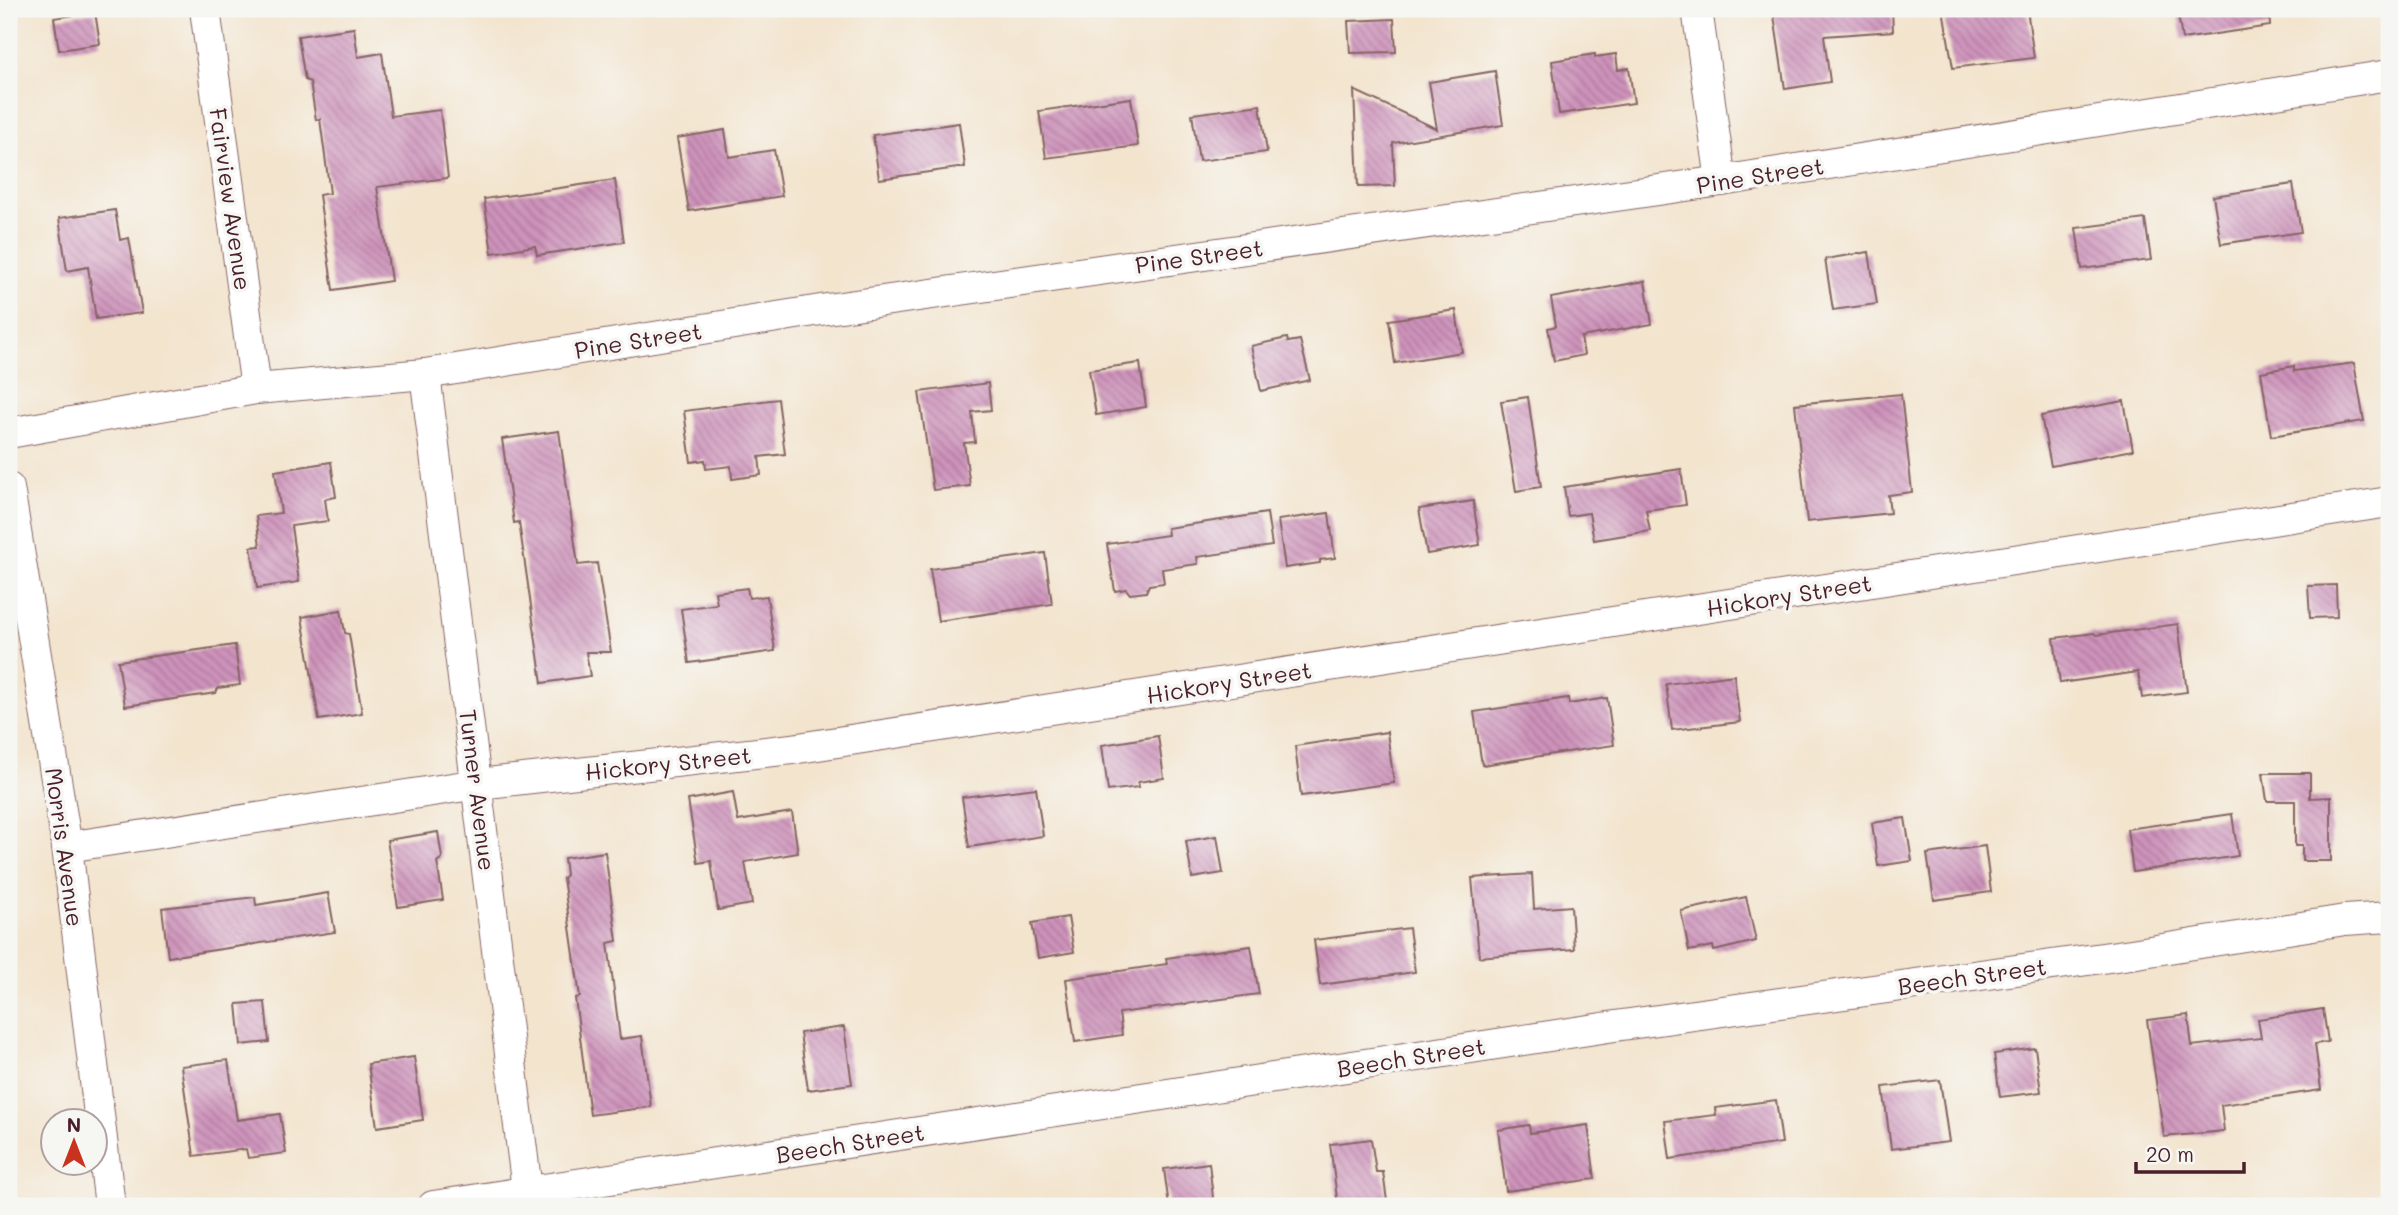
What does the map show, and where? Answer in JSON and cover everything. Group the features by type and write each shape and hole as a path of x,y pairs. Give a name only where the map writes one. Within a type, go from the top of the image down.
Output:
{"street":[{"name":"Fairview Avenue","path":"205,9 256,388"},
{"path":"1698,9 1721,181"},
{"name":"Pine Street","path":"9,433 256,388 425,374 841,307 1721,181 2389,75"},
{"name":"Turner Avenue","path":"425,374 528,1199"},
{"name":"Morris Avenue","path":"9,488 66,847 110,1206"},
{"name":"Hickory Street","path":"66,847 478,784 792,749 2389,502"},
{"name":"Beech Street","path":"433,1206 528,1199 1601,1028 2131,954 2346,920 2389,917"}],"building":[{"path":"1773,9 1892,9 1893,31 1824,36 1830,82 1785,89"},
{"path":"1943,9 2027,9 2034,58 1953,68"},
{"path":"2177,9 2269,9 2270,26 2182,39"},
{"path":"95,12 100,44 59,50 54,18"},
{"path":"1394,19 1396,52 1350,53 1348,21"},
{"path":"354,28 358,57 382,53 391,116 440,110 448,178 377,187 391,281 333,290 319,195 330,193 320,119 316,120 310,82 305,80 298,36"},
{"path":"1595,54 1595,57 1616,54 1618,70 1629,68 1634,103 1559,114 1552,61"},
{"path":"1495,71 1503,125 1393,143 1395,186 1358,187 1354,90 1437,129 1429,82"},
{"path":"1131,98 1138,146 1046,158 1039,111"},
{"path":"1260,105 1267,152 1199,161 1192,114"},
{"path":"959,123 965,167 879,179 873,135"},
{"path":"725,130 729,157 774,150 782,196 689,211 677,138"},
{"path":"615,180 624,242 537,255 535,246 492,253 484,199"},
{"path":"2293,184 2301,232 2221,244 2213,196"},
{"path":"115,210 120,240 129,238 142,313 96,319 88,267 67,271 59,218"},
{"path":"2145,219 2151,260 2082,269 2076,228"},
{"path":"1869,252 1877,304 1833,310 1825,259"},
{"path":"1645,281 1652,324 1581,337 1584,355 1554,361 1548,328 1556,326 1551,298"},
{"path":"1456,310 1462,352 1395,363 1389,320"},
{"path":"1287,338 1288,342 1300,340 1310,380 1261,391 1251,346"},
{"path":"1140,363 1146,407 1096,415 1089,370"},
{"path":"2354,363 2364,421 2271,436 2261,372 2294,366 2294,371"},
{"path":"988,383 991,410 972,412 975,442 964,443 970,486 933,490 919,392"},
{"path":"1901,394 1912,492 1888,495 1890,513 1807,522 1795,404"},
{"path":"1528,397 1541,487 1516,491 1501,401"},
{"path":"778,399 785,454 759,457 761,475 732,479 731,466 706,469 705,460 691,462 684,411"},
{"path":"2124,401 2133,450 2051,466 2041,416"},
{"path":"559,431 578,565 597,563 611,652 586,652 590,676 542,683 519,522 514,523 502,439"},
{"path":"331,462 336,497 325,499 328,521 291,526 299,582 257,588 251,547 260,546 256,516 281,513 275,471"},
{"path":"1681,469 1686,505 1646,510 1650,531 1594,540 1589,513 1568,516 1564,487"},
{"path":"1473,501 1480,545 1427,554 1419,509"},
{"path":"1267,513 1272,546 1197,557 1198,564 1162,569 1164,583 1149,585 1146,592 1130,594 1126,589 1115,591 1107,544 1168,535 1167,528"},
{"path":"1329,513 1335,558 1285,568 1278,520"},
{"path":"1045,553 1052,604 938,621 930,569"},
{"path":"2336,585 2337,617 2310,618 2308,586"},
{"path":"747,588 749,598 767,596 775,651 689,663 681,609 717,604 715,592"},
{"path":"341,610 345,633 349,634 362,713 319,720 302,617"},
{"path":"2178,624 2187,692 2142,698 2138,672 2060,683 2054,638"},
{"path":"235,645 240,685 218,688 216,693 125,706 118,661"},
{"path":"1734,675 1740,722 1672,730 1666,684"},
{"path":"1568,698 1569,704 1607,698 1614,745 1482,765 1474,712"},
{"path":"1387,732 1394,783 1301,796 1295,746"},
{"path":"1158,736 1164,778 1138,782 1139,787 1108,791 1102,745"},
{"path":"2263,773 2310,773 2310,798 2331,797 2331,861 2302,861 2302,846 2295,846 2295,801 2267,801"},
{"path":"1036,788 1043,836 969,847 962,797"},
{"path":"733,792 738,821 792,812 798,853 745,862 752,904 718,910 711,861 698,863 688,800"},
{"path":"2232,814 2238,856 2133,872 2127,829"},
{"path":"1905,818 1912,861 1878,866 1872,823"},
{"path":"438,832 442,858 437,862 443,900 398,907 387,840"},
{"path":"1217,836 1223,873 1192,878 1186,841"},
{"path":"1985,846 1991,892 1934,900 1927,854"},
{"path":"605,852 617,941 608,943 620,1039 642,1036 651,1107 590,1115 575,998 580,997 563,878 566,875 564,858"},
{"path":"1532,874 1534,909 1571,906 1574,949 1479,957 1472,878"},
{"path":"328,893 335,932 168,957 162,908 255,897 256,905"},
{"path":"1746,897 1756,941 1714,951 1713,946 1689,951 1681,911"},
{"path":"1068,917 1074,952 1038,958 1032,923"},
{"path":"1409,928 1415,972 1320,985 1314,940"},
{"path":"1251,946 1259,994 1119,1013 1122,1035 1075,1042 1066,979 1167,964 1166,958"},
{"path":"265,1002 269,1042 241,1045 237,1004"},
{"path":"2323,1009 2328,1042 2315,1044 2321,1090 2221,1105 2224,1131 2164,1137 2147,1020 2188,1015 2192,1046 2261,1038 2258,1019"},
{"path":"844,1027 852,1084 808,1090 800,1033"},
{"path":"2035,1048 2041,1092 2000,1097 1994,1054"},
{"path":"414,1057 423,1120 377,1127 368,1064"},
{"path":"228,1060 237,1120 280,1114 286,1153 248,1158 246,1149 194,1156 181,1066"},
{"path":"1940,1080 1949,1142 1891,1149 1883,1087"},
{"path":"1776,1100 1782,1143 1670,1159 1665,1121 1716,1115 1715,1108"},
{"path":"1529,1125 1530,1133 1588,1125 1595,1179 1506,1191 1498,1130"},
{"path":"1371,1139 1376,1172 1383,1172 1387,1201 1338,1206 1330,1144"},
{"path":"1209,1163 1214,1206 1169,1206 1164,1169"}]}
